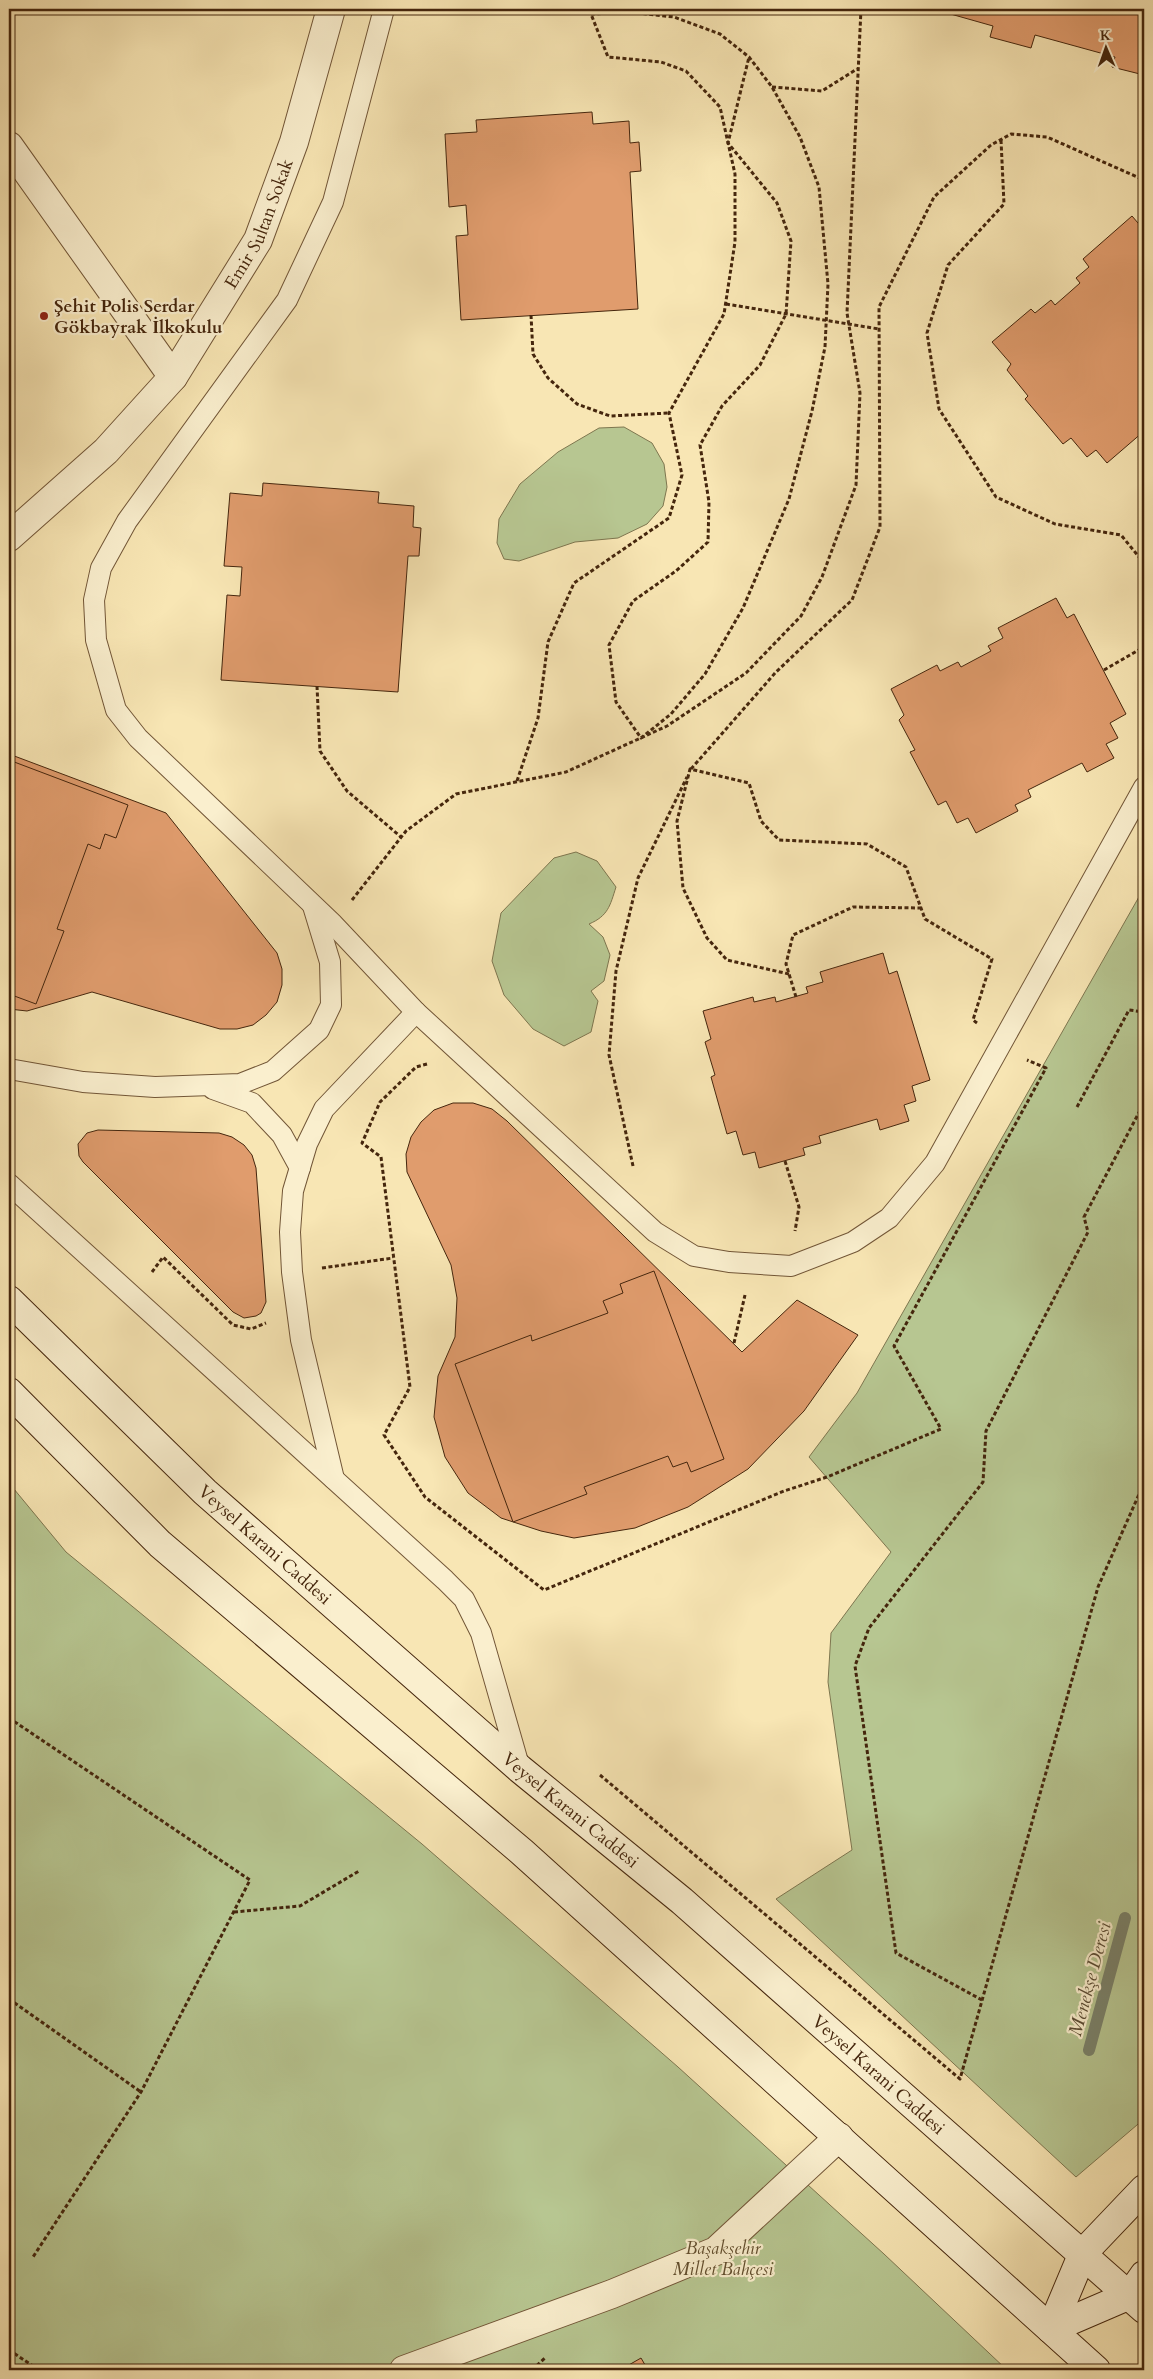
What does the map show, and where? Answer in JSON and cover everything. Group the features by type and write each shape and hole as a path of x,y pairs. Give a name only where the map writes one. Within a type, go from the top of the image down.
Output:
{"street":[{"name":"Emir Sultan Sokak","path":"9,537 106,451 173,377 258,240 294,142 331,9"},
{"path":"9,146 173,377"},
{"name":"Veysel Karani Caddesi","path":"9,1300 205,1492 520,1769 682,1901 1083,2253 1139,2293"},
{"path":"9,1392 160,1544 522,1852 1096,2370"},
{"path":"404,2370 612,2294 716,2251 839,2137"},
{"path":"1051,2329 1083,2253 1144,2189"},
{"path":"1051,2329 1139,2293"}],"lane":[{"path":"384,9 333,202 287,300 127,521 102,568 94,600 96,640 116,710 138,738 333,924 416,1012 655,1232 694,1256 791,1266 853,1242 889,1218 923,1177 939,1155 1144,787"},
{"path":"9,1069 83,1082 155,1087 240,1084 273,1071 319,1030 331,1005 330,962 312,904"},
{"path":"334,1479 301,1340 292,1272 290,1232 293,1191 307,1144 324,1109 416,1012"},
{"path":"202,1086 252,1103 282,1134 300,1168"},
{"path":"9,1184 464,1599 481,1633 520,1769"}],"path":[{"path":"517,782 538,718 548,642 574,583 669,518 682,476 669,413 724,314 735,242 735,174 720,107 686,72 661,62 608,57 589,9"},
{"path":"333,924 401,837 456,794 566,772 667,726 746,674 801,616 822,577 856,485 860,393 847,313 861,9"},
{"path":"591,14 629,12 674,18 720,34 749,57 772,87 800,137 819,187 828,284 826,347 812,411 789,499 743,608 705,674 671,714 642,738"},
{"path":"728,143 749,57"},
{"path":"772,87 822,91 858,69"},
{"path":"638,1173 632,1165 609,1055 616,971 638,878 690,770 776,672 852,600 880,527 880,307 934,196 991,146 1011,134 1047,138 1144,180"},
{"path":"1001,140 1004,204 948,265 927,332 940,409 996,497 1055,524 1121,535 1144,563"},
{"path":"642,738 616,702 609,645 633,602 676,571 708,542 710,502 700,445 722,406 760,365 786,314 791,241 777,203 728,143"},
{"path":"726,304 879,329"},
{"path":"531,315 532,354 548,378 577,404 610,416 669,413"},
{"path":"1104,670 1144,647"},
{"path":"317,686 320,751 347,791 401,837"},
{"path":"690,770 677,821 683,888 707,938 728,960 790,974"},
{"path":"796,997 786,964 793,935 853,907 921,908"},
{"path":"1077,1108 1129,1010 1144,1012"},
{"path":"982,2000 896,1953 855,1666 869,1628 983,1482 986,1431 1088,1232 1084,1217 1144,1103"},
{"path":"785,1161 799,1207 794,1236"},
{"path":"134,1297 163,1257 233,1325 250,1329 270,1321"},
{"path":"292,1272 393,1258"},
{"path":"734,1343 752,1263"},
{"path":"600,1775 960,2079 1098,1587 1144,1483"},
{"path":"9,1718 250,1880 142,2092 34,2257"},
{"path":"233,1912 300,1906 359,1871"},
{"path":"9,2000 142,2092"},
{"path":"9,2350 39,2370"}],"green space":[{"path":"624,427 652,443 664,464 667,487 663,506 647,524 618,538 575,542 519,561 504,559 497,543 499,519 520,484 558,452 599,428"},
{"path":"576,852 597,861 616,887 607,910 600,918 589,924 603,937 610,955 604,981 591,991 598,1001 591,1032 564,1046 533,1029 504,995 492,961 501,913 554,858"},
{"path":"1144,888 1144,2119 1076,2177 776,1899 852,1850 828,1682 831,1633 891,1552 809,1457 857,1393"},
{"name":"Başakşehir Millet Bahçesi","path":"9,1483 66,1552 422,1844 678,2067 884,2254 1007,2370 9,2370"}],"building":[{"path":"949,9 1144,9 1144,75 1112,67 1115,57 1035,35 1031,48 990,37 993,26 947,13"},
{"path":"592,112 593,124 629,121 630,143 639,142 641,171 630,172 638,309 461,320 456,236 468,235 466,205 449,207 445,134 477,132 476,120"},
{"path":"1132,216 1144,230 1144,422 1138,427 1143,432 1107,463 1096,450 1087,457 1071,438 1063,444 1025,399 1028,396 1007,370 1011,364 992,342 1031,309 1035,313 1051,300 1055,305 1080,283 1076,278 1089,267 1083,259"},
{"path":"263,483 379,492 378,503 414,506 413,527 421,528 419,556 408,556 398,692 221,680 227,595 240,596 242,567 224,566 230,493 262,496"},
{"path":"1056,598 1067,618 1074,614 1126,714 1110,723 1118,738 1106,744 1114,758 1087,772 1082,763 1028,790 1031,797 1015,805 1018,811 976,833 968,818 957,823 946,801 938,805 910,752 915,750 899,720 904,715 891,689 937,665 940,671 958,662 961,667 991,651 988,646 1003,638 998,628"},
{"path":"9,754 166,813 277,953 282,969 282,985 277,1002 266,1015 253,1025 237,1029 220,1029 92,992 27,1011 9,1009"},
{"path":"9,760 128,805 116,838 105,834 100,849 88,844 57,929 64,931 36,1004 9,994"},
{"path":"883,953 889,974 897,971 930,1080 912,1086 916,1101 904,1105 909,1121 880,1130 877,1119 819,1136 821,1143 803,1148 805,1155 759,1168 755,1152 743,1155 736,1131 727,1134 711,1077 715,1075 705,1042 711,1039 703,1011 753,997 754,1002 775,997 776,1002 808,993 806,987 823,982 820,972"},
{"path":"453,1103 473,1103 492,1109 507,1121 742,1352 797,1300 858,1335 804,1411 748,1469 688,1507 635,1528 574,1538 541,1531 501,1518 468,1493 445,1457 434,1417 438,1376 455,1337 457,1298 451,1265 407,1172 406,1154 411,1137 421,1122 434,1110"},
{"path":"98,1130 219,1133 232,1137 244,1145 252,1155 256,1168 266,1302 261,1313 244,1318 233,1312 83,1162 79,1156 78,1144 87,1133"},
{"path":"654,1271 724,1459 691,1472 687,1462 673,1467 668,1456 584,1487 587,1494 513,1522 455,1364 531,1335 532,1341 608,1313 603,1301 623,1293 620,1284"},
{"path":"641,2358 648,2370 620,2370"}],"waterway":[{"name":"Menekşe Deresi","path":"1089,2050 1125,1918"}],"place":[{"name":"Şehit Polis Serdar Gökbayrak İlkokulu","path":"44,316"}]}
